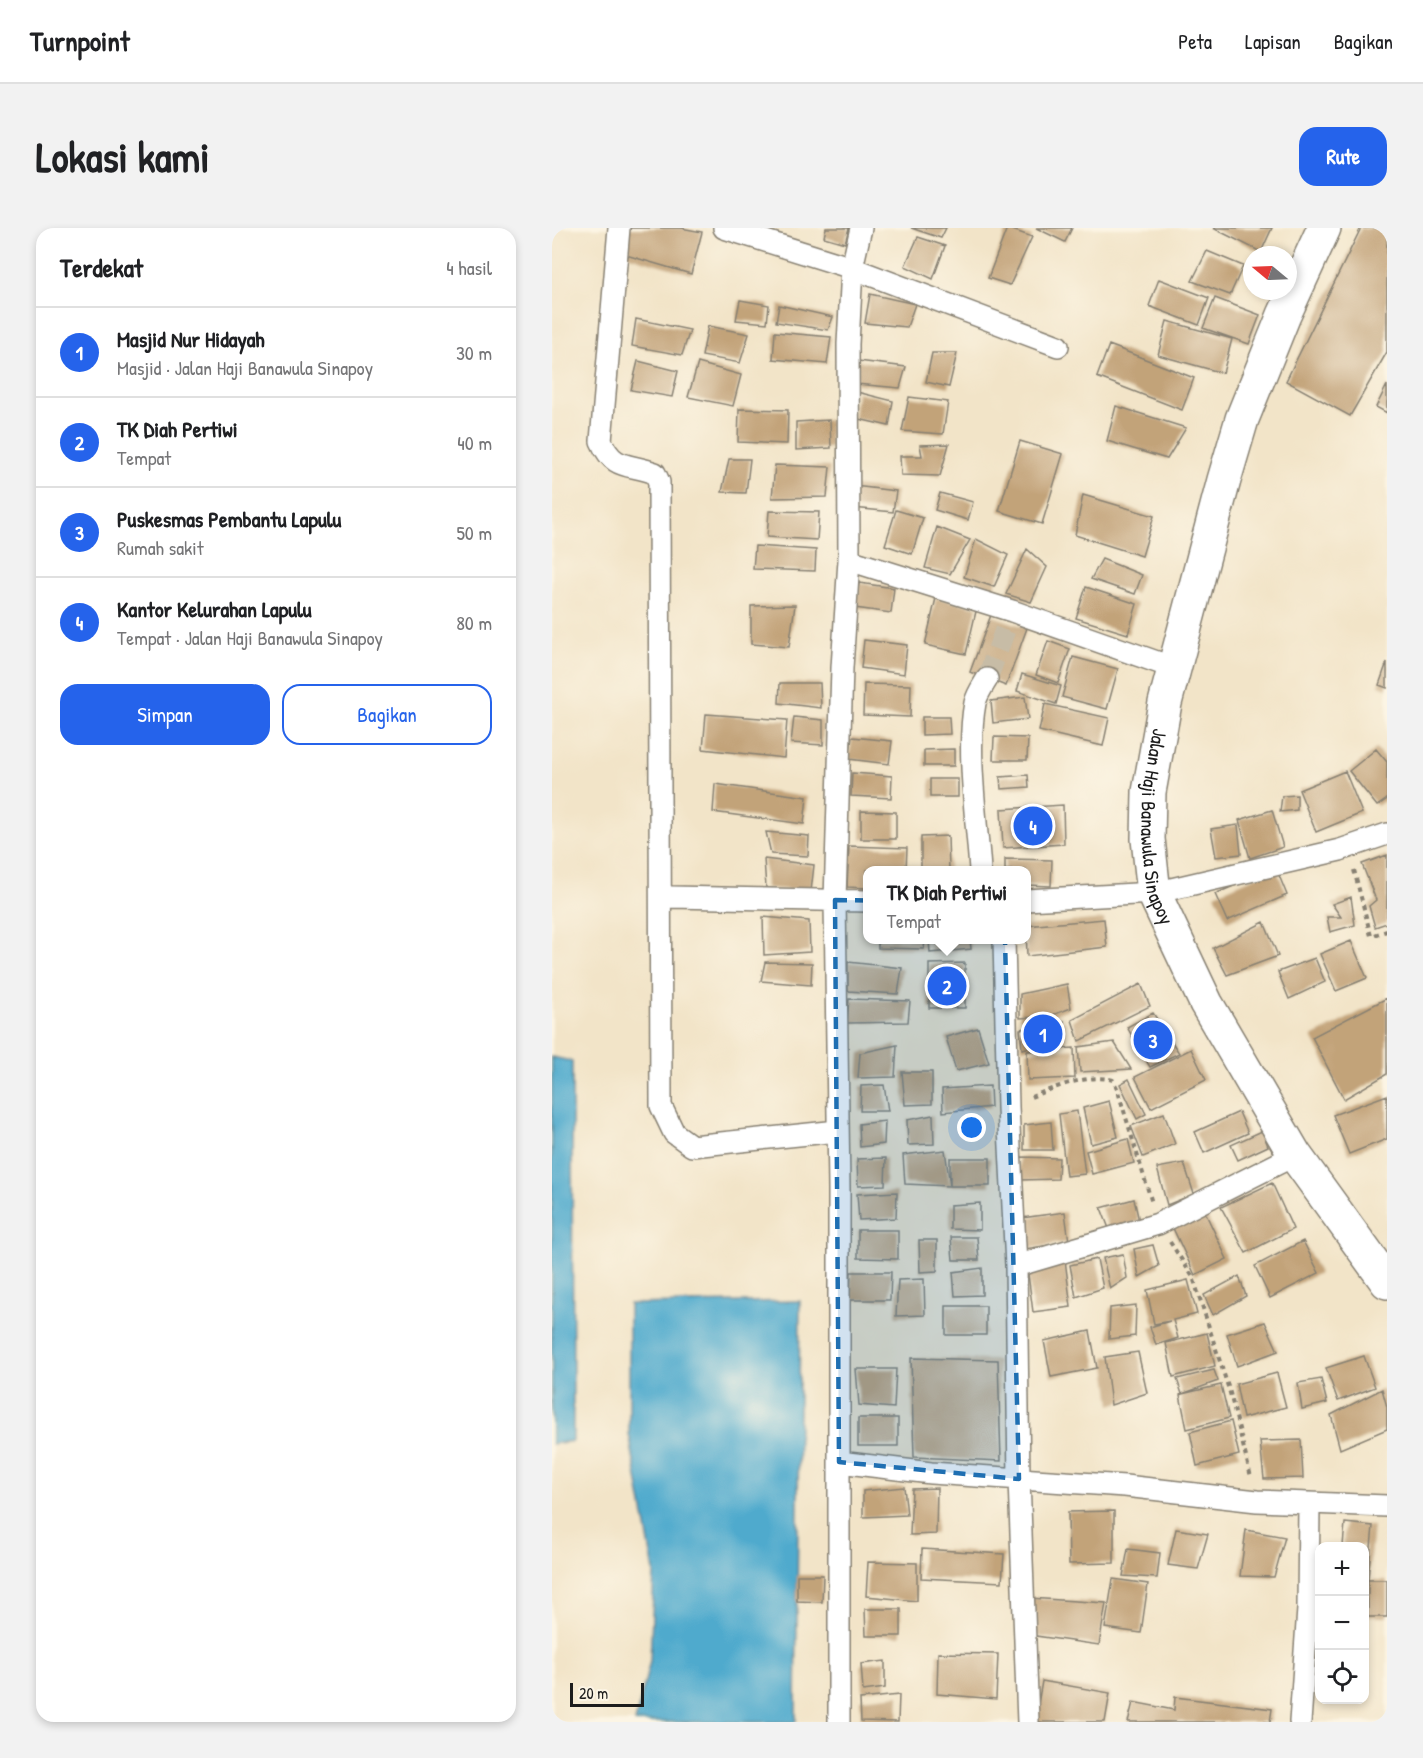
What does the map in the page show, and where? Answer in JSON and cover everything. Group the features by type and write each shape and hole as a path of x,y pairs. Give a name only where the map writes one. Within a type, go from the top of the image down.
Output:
{"highway":[{"name":"Jalan Haji Banawula Sinapoy","path":"1324,228 1284,315 1242,419 1174,668 1149,792 1148,839 1154,893 1206,1003 1295,1155 1387,1282"}],"street":[{"path":"619,228 601,441 607,454 615,463 655,473 659,482 661,1106 674,1133 692,1146 838,1131"},
{"path":"724,228 852,268 1058,346"},
{"path":"839,1722 838,1131 835,900 842,668 849,560 848,355 852,268 861,228"},
{"path":"849,560 1010,616 1174,668"},
{"path":"980,866 973,769 974,719 977,695 987,679"},
{"path":"1031,900 1154,893 1340,850 1387,834"},
{"path":"671,897 863,901"},
{"path":"1004,944 1008,1107 1016,1266 1019,1479 1028,1722"},
{"path":"1016,1266 1158,1224 1295,1155"},
{"path":"839,1462 931,1473 1125,1486 1257,1502 1387,1506"},
{"path":"1300,1722 1308,1609 1309,1504"}],"path":[{"path":"1340,850 1356,874 1371,936 1387,931"},
{"path":"1008,1107 1044,1092 1079,1082 1104,1077 1113,1080 1158,1224 1192,1277 1230,1393 1257,1502"}],"highlighted area":[{"path":"835,900 1004,902 1019,1479 839,1462"}],"water":[{"path":"552,1057 572,1061 573,1441 552,1444"},
{"path":"800,1301 796,1722 635,1722 650,1661 654,1571 629,1434 629,1304"}],"building":[{"path":"627,228 681,228 702,232 691,274 619,253"},
{"path":"826,228 849,228 845,243 824,237"},
{"path":"911,228 946,228 941,238"},
{"path":"1007,228 1032,237 1010,285 988,278"},
{"path":"1036,228 1072,228 1065,242"},
{"path":"1213,228 1272,228 1264,246 1249,246"},
{"path":"1361,228 1387,228 1387,352 1350,416 1286,381"},
{"path":"918,237 945,246 933,279 905,266"},
{"path":"1207,251 1243,266 1230,295 1192,281"},
{"path":"1159,279 1209,298 1199,325 1149,306"},
{"path":"870,294 915,304 907,327 865,323"},
{"path":"1215,298 1260,315 1249,344 1203,328"},
{"path":"740,300 769,305 767,323 736,320"},
{"path":"779,305 833,317 828,330 776,322"},
{"path":"636,319 690,330 682,355 632,346"},
{"path":"1167,321 1232,339 1223,373 1158,355"},
{"path":"708,326 749,334 740,363 702,356"},
{"path":"775,332 831,337 827,364 773,359"},
{"path":"1109,345 1194,378 1182,410 1097,377"},
{"path":"932,353 957,353 949,387 926,382"},
{"path":"638,361 678,371 672,397 631,390"},
{"path":"858,361 906,367 900,388 856,384"},
{"path":"698,363 741,375 733,406 688,397"},
{"path":"1387,385 1387,413 1376,407"},
{"path":"857,392 893,401 889,426 854,418"},
{"path":"909,397 948,402 943,434 902,431"},
{"path":"1116,406 1186,428 1167,459 1107,441"},
{"path":"739,409 788,410 787,444 738,442"},
{"path":"830,420 831,448 796,450 796,422"},
{"path":"1020,441 1063,454 1042,524 999,511"},
{"path":"949,444 940,476 901,475 900,456 922,456 920,445"},
{"path":"729,459 750,459 746,493 722,492"},
{"path":"775,465 830,467 827,497 772,498"},
{"path":"854,486 896,491 893,512 853,508"},
{"path":"940,493 973,502 968,520 935,510"},
{"path":"1083,495 1154,516 1142,556 1075,535"},
{"path":"896,510 923,518 912,554 885,545"},
{"path":"769,511 819,512 817,540 767,537"},
{"path":"937,527 970,540 950,574 925,568"},
{"path":"976,539 1008,555 994,587 964,577"},
{"path":"755,546 816,550 815,571 753,569"},
{"path":"1027,549 1047,567 1031,602 1006,594"},
{"path":"1102,559 1142,575 1135,594 1091,579"},
{"path":"859,583 894,588 891,613 855,608"},
{"path":"1086,587 1137,604 1128,634 1076,618"},
{"path":"936,598 977,607 966,654 925,645"},
{"path":"795,605 789,647 751,644 751,606"},
{"path":"991,615 1027,628 1006,686 970,672"},
{"path":"864,640 907,645 904,674 861,668"},
{"path":"1048,641 1070,649 1058,683 1036,675"},
{"path":"1073,657 1118,669 1107,709 1062,697"},
{"path":"1387,662 1387,688 1379,685"},
{"path":"1022,674 1061,686 1056,704 1017,691"},
{"path":"780,683 820,683 821,708 779,703"},
{"path":"864,684 911,685 910,717 863,715"},
{"path":"1025,697 1028,719 993,723 991,701"},
{"path":"1045,704 1109,718 1103,746 1039,731"},
{"path":"706,714 787,720 784,758 703,749"},
{"path":"794,717 823,720 823,745 791,743"},
{"path":"922,717 949,717 950,734 922,735"},
{"path":"852,737 892,741 889,764 849,759"},
{"path":"994,737 1028,738 1027,760 993,760"},
{"path":"954,749 954,766 924,766 924,750"},
{"path":"1376,749 1387,762 1387,799 1377,806 1349,771"},
{"path":"1345,771 1362,813 1316,832 1299,790"},
{"path":"852,773 892,776 891,798 851,796"},
{"path":"1028,775 1029,787 1001,789 1000,777"},
{"path":"930,779 958,779 958,797 930,797"},
{"path":"715,784 807,797 804,824 713,812"},
{"path":"1297,795 1297,810 1280,812 1282,796"},
{"path":"1063,805 1064,844 1003,848 1001,809"},
{"path":"1272,810 1283,847 1250,858 1239,820"},
{"path":"861,811 896,812 896,839 861,839"},
{"path":"1238,825 1241,854 1216,857 1211,829"},
{"path":"766,832 809,836 808,856 771,854"},
{"path":"948,836 949,866 921,866 921,837"},
{"path":"849,846 907,848 906,866 863,866 863,888 847,887"},
{"path":"1387,855 1387,923 1375,927 1369,906 1376,900 1362,864"},
{"path":"764,859 814,865 811,891 766,888"},
{"path":"1005,859 1052,860 1051,886 1031,885 1031,866 1005,866"},
{"path":"1276,868 1287,895 1227,921 1215,894"},
{"path":"1351,897 1355,925 1330,932 1327,917 1341,917 1332,904"},
{"path":"763,917 809,921 810,952 764,955"},
{"path":"1104,919 1107,947 1027,956 1027,944 1031,944 1031,926"},
{"path":"1264,922 1278,956 1227,975 1213,948"},
{"path":"1351,941 1367,978 1336,991 1320,954"},
{"path":"878,944 925,944 924,949 878,948"},
{"path":"929,944 970,944 971,949 930,953"},
{"path":"1315,958 1325,982 1289,999 1278,972"},
{"path":"765,962 812,963 811,985 761,981"},
{"path":"848,962 902,968 898,994 848,991"},
{"path":"965,963 965,1008 929,1008 929,964"},
{"path":"1067,984 1071,1008 1050,1016 1020,1018 1020,994"},
{"path":"1141,984 1150,1006 1079,1041 1072,1020"},
{"path":"1387,998 1387,1074 1344,1099 1312,1037"},
{"path":"849,999 910,1001 908,1022 847,1023"},
{"path":"1153,1013 1179,1053 1150,1067 1127,1027"},
{"path":"1064,1021 1066,1040 1022,1049 1020,1029"},
{"path":"978,1028 989,1063 956,1071 946,1037"},
{"path":"1114,1042 1131,1069 1080,1072 1078,1047"},
{"path":"897,1045 895,1077 858,1078 860,1053"},
{"path":"1074,1048 1075,1078 1028,1080 1027,1051"},
{"path":"1191,1049 1206,1080 1151,1108 1135,1077"},
{"path":"902,1072 932,1072 932,1104 905,1105"},
{"path":"1129,1079 1146,1114 1137,1119 1120,1084"},
{"path":"884,1085 888,1111 860,1111 861,1086"},
{"path":"990,1086 991,1107 943,1112 942,1089"},
{"path":"1387,1095 1387,1139 1349,1154 1333,1115"},
{"path":"1109,1101 1118,1137 1091,1144 1083,1108"},
{"path":"1077,1111 1085,1174 1066,1176 1059,1114"},
{"path":"1239,1112 1248,1133 1204,1153 1195,1132"},
{"path":"1164,1113 1175,1144 1143,1157 1131,1126"},
{"path":"933,1115 934,1144 908,1145 907,1120"},
{"path":"885,1121 884,1144 860,1147 859,1124"},
{"path":"1051,1122 1053,1150 1024,1150 1024,1125"},
{"path":"1262,1131 1268,1146 1238,1160 1231,1145"},
{"path":"1128,1139 1134,1163 1092,1174 1086,1151"},
{"path":"945,1150 950,1186 905,1184 903,1155"},
{"path":"1019,1157 1059,1158 1058,1179 1019,1180"},
{"path":"886,1158 885,1185 858,1186 857,1159"},
{"path":"950,1158 990,1158 990,1186 950,1186"},
{"path":"1184,1163 1194,1194 1167,1205 1157,1168"},
{"path":"1272,1183 1293,1229 1246,1253 1221,1207"},
{"path":"897,1192 896,1218 859,1220 857,1194"},
{"path":"1134,1199 1139,1221 1110,1231 1101,1208"},
{"path":"980,1203 980,1230 950,1229 950,1205"},
{"path":"1204,1210 1227,1259 1195,1275 1172,1226"},
{"path":"1065,1212 1069,1242 1025,1249 1022,1218"},
{"path":"858,1230 898,1230 898,1259 858,1258"},
{"path":"951,1237 977,1237 979,1260 953,1260"},
{"path":"919,1240 937,1240 937,1271 920,1272"},
{"path":"1303,1241 1319,1273 1270,1298 1255,1266"},
{"path":"1153,1245 1159,1266 1139,1277 1134,1249"},
{"path":"1123,1254 1127,1278 1110,1289 1103,1258"},
{"path":"1097,1259 1103,1288 1076,1297 1070,1265"},
{"path":"1065,1260 1071,1307 1033,1312 1027,1266"},
{"path":"982,1268 982,1295 955,1296 953,1272"},
{"path":"851,1272 891,1272 890,1300 850,1300"},
{"path":"1239,1276 1246,1296 1213,1315 1204,1295"},
{"path":"924,1279 925,1315 896,1316 898,1280"},
{"path":"1188,1280 1197,1314 1173,1320 1178,1338 1156,1345 1150,1327 1170,1321 1154,1324 1147,1290"},
{"path":"1136,1305 1135,1336 1109,1339 1110,1308"},
{"path":"946,1306 986,1306 986,1335 946,1335"},
{"path":"1265,1322 1278,1351 1237,1366 1227,1334"},
{"path":"1090,1331 1097,1368 1051,1377 1044,1341"},
{"path":"1207,1333 1215,1366 1173,1377 1166,1343"},
{"path":"1138,1352 1147,1393 1111,1405 1105,1357"},
{"path":"1364,1356 1375,1387 1338,1401 1326,1368"},
{"path":"911,1358 998,1360 1001,1461 914,1457"},
{"path":"856,1369 896,1369 894,1408 859,1405"},
{"path":"1214,1370 1218,1381 1182,1394 1177,1379"},
{"path":"1277,1373 1286,1407 1243,1418 1236,1384"},
{"path":"1321,1379 1327,1403 1302,1409 1298,1383"},
{"path":"1221,1385 1229,1418 1187,1429 1180,1395"},
{"path":"1382,1389 1387,1407 1387,1429 1340,1449 1331,1415"},
{"path":"858,1418 898,1418 898,1446 858,1446"},
{"path":"1231,1421 1239,1455 1197,1466 1190,1432"},
{"path":"1301,1440 1303,1478 1264,1479 1260,1441"},
{"path":"904,1487 907,1515 863,1517 863,1491"},
{"path":"937,1488 936,1534 910,1535 912,1489"},
{"path":"1114,1511 1114,1563 1069,1564 1068,1512"},
{"path":"1345,1523 1373,1526 1369,1569 1369,1542 1343,1542"},
{"path":"1176,1529 1208,1534 1198,1569 1168,1565"},
{"path":"1246,1530 1285,1537 1274,1577 1240,1576"},
{"path":"922,1549 1004,1554 1002,1582 921,1578"},
{"path":"1128,1549 1160,1553 1157,1578 1123,1576"},
{"path":"868,1562 917,1563 917,1601 866,1596"},
{"path":"797,1575 823,1575 822,1602 797,1601"},
{"path":"1113,1579 1148,1584 1141,1633 1105,1628"},
{"path":"1369,1580 1387,1580 1387,1617 1369,1617"},
{"path":"1029,1598 1106,1603 1099,1645 1029,1635"},
{"path":"865,1609 901,1609 901,1636 866,1636"},
{"path":"938,1653 998,1654 996,1699 937,1694"},
{"path":"885,1661 885,1688 863,1691 861,1664"},
{"path":"1042,1681 1110,1693 1105,1722 1035,1722"},
{"path":"899,1695 898,1722 861,1721 860,1699"},
{"path":"1175,1697 1272,1709 1270,1722 1128,1722 1133,1702 1174,1710"}],"tunnel":[{"path":"987,679 1008,622"}],"place":[{"name":"Kantor Kelurahan Lapulu","path":"1033,826"},
{"name":"TK Diah Pertiwi","path":"947,986"},
{"name":"Masjid Nur Hidayah","path":"1043,1034"},
{"name":"Puskesmas Pembantu Lapulu","path":"1153,1040"}]}
